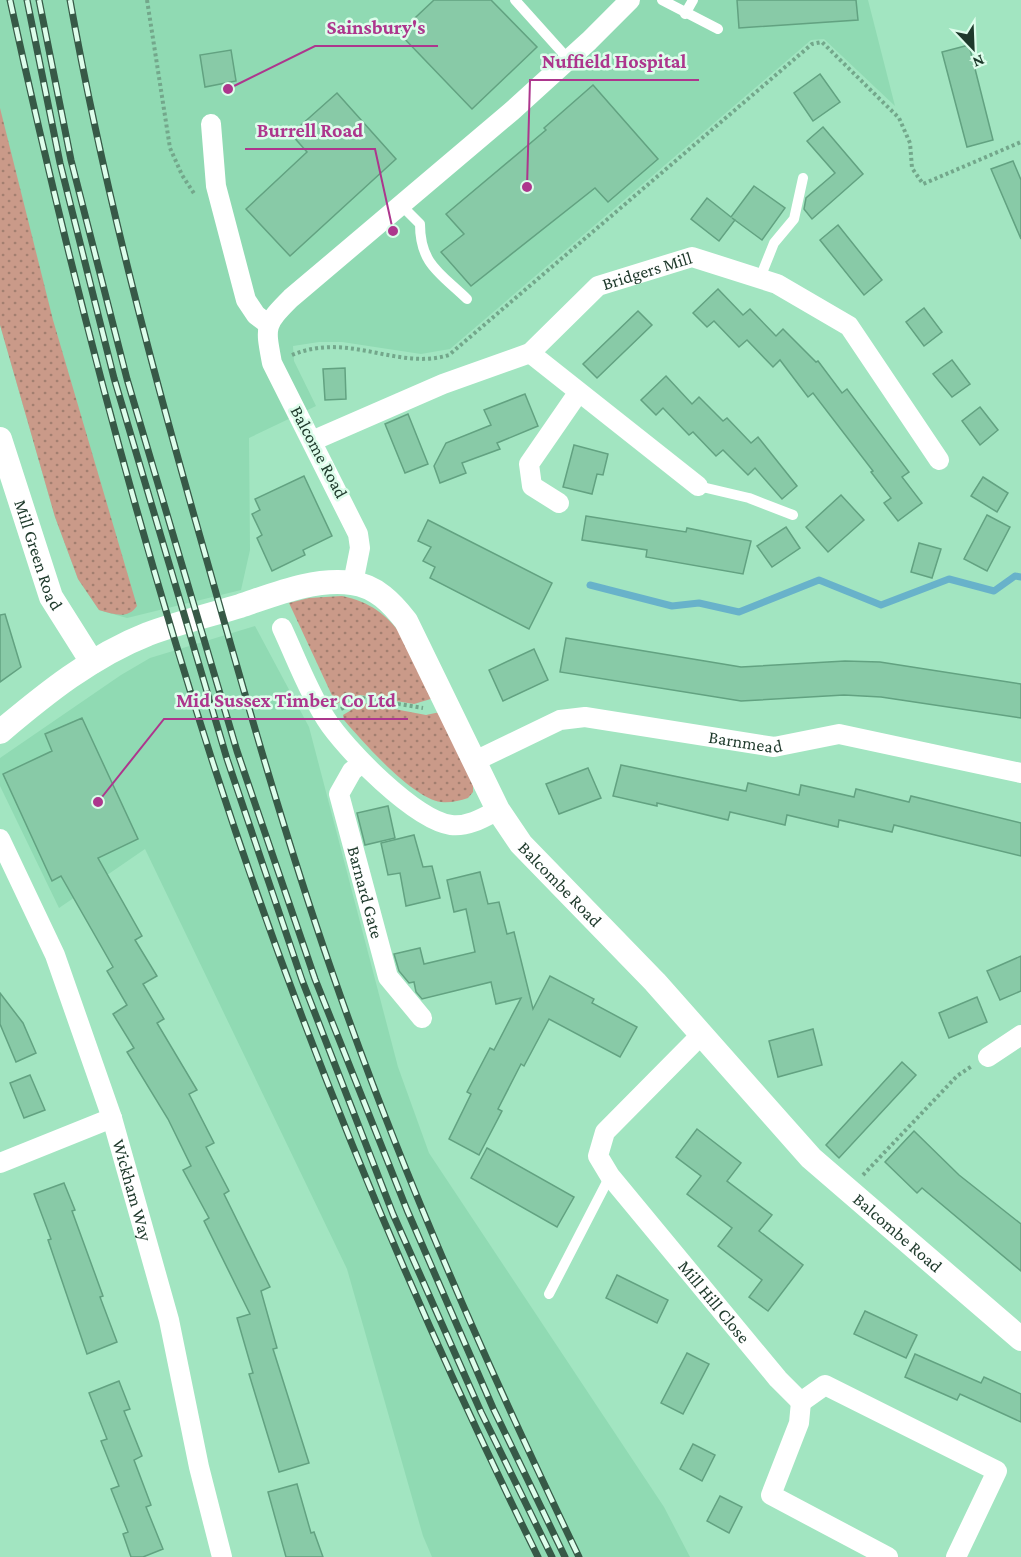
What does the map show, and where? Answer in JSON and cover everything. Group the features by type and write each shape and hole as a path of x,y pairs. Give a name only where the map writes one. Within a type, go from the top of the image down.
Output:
{"street":[{"path":"211,124 216,186 246,300 256,315 268,324 291,298 569,60 630,0"},
{"name":"Bridgers Mill","path":"312,441 443,384 530,353 598,286 692,257 777,284 849,326 939,460"},
{"name":"Balcome Road","path":"268,324 266,333 272,363 358,534 360,548 353,583"},
{"path":"530,353 698,486"},
{"path":"559,503 532,486 529,464 578,393"},
{"name":"Mill Green Road","path":"0,439 51,597 92,662"},
{"name":"Balcombe Road","path":"0,732 40,698 92,662 148,634 280,592 310,585 353,583 375,591 392,603 406,621 447,700 498,810 521,844 655,982 784,1130 848,1191 1021,1339"},
{"path":"282,628 325,718 362,763 435,820 450,825 468,824 498,810"},
{"name":"Barnmead","path":"475,761 560,720 585,717 774,747 839,734 1021,773"},
{"name":"Barnard Gate","path":"362,763 352,771 339,794 388,977 422,1018"},
{"name":"Wickham Way","path":"0,839 55,955 112,1118 170,1320 199,1467 222,1557"},
{"name":"Mill Hill Close","path":"701,1035 605,1132 598,1156 610,1176 778,1379 801,1402"},
{"path":"988,1057 1021,1035"},
{"path":"0,1163 112,1118"},
{"path":"888,1557 771,1495 799,1423 801,1402 825,1385 997,1471 956,1557"}],"lane":[{"path":"515,0 569,60"},
{"path":"662,0 718,29"},
{"path":"686,14 693,0"},
{"path":"760,278 774,243 794,219 803,178"},
{"path":"401,205 420,224 420,243 426,259 467,299"},
{"path":"698,486 749,498 793,515"},
{"path":"549,1294 610,1176"}],"path":[{"path":"272,363 305,349 339,346 431,360 449,355 812,44 822,42 898,118 910,143 912,168 923,184 1021,142"},
{"path":"325,718 362,698 423,708 447,700"},
{"path":"848,1191 957,1076 988,1057"}],"shaded area":[{"path":"0,0 868,0 895,106 824,39 811,40 450,349 421,354 342,342 319,342 293,346 294,361 316,406 249,438 250,550 241,590 127,618 99,610 78,579 55,517 0,325"},
{"path":"0,108 53,320 137,606 129,613 115,614 99,610 78,579 55,517 0,325"},
{"path":"342,596 377,610 390,621 410,649 434,698 414,704 360,695 336,704 289,603 309,598"},
{"path":"255,626 309,727 398,1067 429,1153 664,1507 690,1557 432,1557 423,1536 347,1269 145,849 59,908 0,786 0,758 121,675 150,658"},
{"path":"363,703 426,715 440,712 473,785 473,792 468,798 441,802 429,798 416,791 389,768 344,720 343,715"}],"building":[{"path":"434,0 491,0 537,47 472,109 399,33"},
{"path":"737,0 856,0 858,20 739,28"},
{"path":"969,45 993,140 967,147 942,52"},
{"path":"231,50 236,81 205,87 200,55"},
{"path":"820,74 840,102 813,121 794,93"},
{"path":"593,85 658,159 608,202 595,188 471,286 441,252 464,234 446,214 546,130 544,128"},
{"path":"337,93 396,159 290,256 246,209 307,152 291,134"},
{"path":"823,127 863,174 812,219 804,209 806,198 835,173 807,141"},
{"path":"1013,161 1021,180 1021,239 991,169"},
{"path":"754,186 785,208 762,240 735,220 719,241 691,219 707,198 731,217"},
{"path":"838,225 882,280 864,295 820,240"},
{"path":"718,289 743,315 750,309 776,336 783,329 816,362 818,361 842,393 847,389 909,472 902,477 922,503 898,521 884,503 891,498 813,393 808,397 780,360 773,367 747,340 739,347 714,321 707,327 693,313"},
{"path":"924,308 942,332 924,346 906,322"},
{"path":"638,311 652,325 597,378 583,364"},
{"path":"952,360 970,384 952,397 933,374"},
{"path":"345,368 346,399 325,400 323,369"},
{"path":"666,376 692,404 699,397 723,421 727,418 751,443 758,437 797,486 782,499 755,468 748,475 723,450 716,456 693,432 689,435 663,408 656,415 641,400"},
{"path":"525,394 538,426 497,443 500,449 462,463 466,473 440,483 434,466 446,443 491,425 484,410"},
{"path":"980,407 998,430 980,445 962,421"},
{"path":"408,414 428,464 405,473 385,424"},
{"path":"574,445 608,454 603,475 597,474 592,494 563,487"},
{"path":"304,476 332,536 303,550 305,555 272,571 257,538 262,535 252,514 260,510 255,499"},
{"path":"983,477 1008,493 997,512 971,496"},
{"path":"841,495 864,520 828,552 806,527"},
{"path":"987,515 1010,527 987,571 964,559"},
{"path":"586,516 686,532 687,528 751,541 743,574 646,557 647,550 582,540"},
{"path":"428,520 552,583 529,629 430,578 435,567 423,561 431,547 418,541"},
{"path":"786,527 800,548 772,567 757,546"},
{"path":"919,543 941,549 932,578 911,572"},
{"path":"5,614 21,667 0,682 0,615"},
{"path":"566,638 741,667 845,661 880,662 1021,684 1021,718 881,697 844,695 741,701 560,672"},
{"path":"534,649 548,680 503,701 489,670"},
{"path":"82,718 138,839 98,858 142,936 135,940 157,976 143,984 164,1019 157,1023 197,1090 189,1094 214,1143 206,1147 229,1191 224,1194 270,1287 261,1291 277,1348 273,1349 309,1463 279,1472 249,1374 253,1373 237,1318 250,1314 204,1221 209,1218 183,1170 191,1166 168,1119 127,1052 134,1048 113,1014 127,1005 107,971 113,967 61,876 52,881 3,774 52,751 45,734"},
{"path":"621,765 746,791 748,783 799,795 801,785 854,797 856,789 909,802 911,796 1021,823 1021,856 894,825 892,832 839,820 838,827 787,815 785,825 730,812 728,820 657,803 657,806 613,796"},
{"path":"588,768 601,798 559,814 546,784"},
{"path":"388,806 395,838 365,845 357,813"},
{"path":"414,835 423,867 432,866 440,898 406,906 400,873 388,875 381,843"},
{"path":"480,872 488,904 499,902 507,934 514,932 533,1009 550,976 594,999 592,1003 637,1027 620,1057 549,1019 524,1066 521,1064 498,1109 502,1111 479,1155 449,1139 471,1094 467,1092 490,1048 494,1050 521,998 496,1004 491,982 422,999 416,992 414,982 409,983 399,971 394,954 420,948 424,964 475,952 466,909 454,912 447,880"},
{"path":"1021,956 1021,991 1000,1000 987,971"},
{"path":"0,993 23,1023 36,1053 16,1062 0,1024"},
{"path":"977,997 987,1022 949,1038 939,1013"},
{"path":"813,1029 822,1065 778,1077 769,1041"},
{"path":"902,1062 916,1075 839,1158 826,1145"},
{"path":"30,1075 45,1110 24,1118 10,1083"},
{"path":"697,1129 741,1163 727,1181 772,1215 759,1231 803,1265 768,1311 749,1297 762,1280 718,1246 732,1228 687,1194 701,1176 676,1157"},
{"path":"914,1131 959,1175 1021,1224 1021,1271 922,1188 917,1193 885,1162"},
{"path":"487,1148 574,1197 557,1227 471,1178"},
{"path":"64,1183 103,1296 100,1297 117,1342 87,1354 48,1240 51,1239 34,1194"},
{"path":"617,1275 668,1300 657,1323 606,1298"},
{"path":"865,1311 917,1335 906,1358 854,1334"},
{"path":"687,1353 709,1364 683,1414 661,1403"},
{"path":"915,1354 981,1383 984,1377 1021,1394 1021,1422 960,1394 957,1400 905,1377"},
{"path":"119,1381 130,1409 124,1411 142,1456 134,1460 151,1505 146,1507 163,1549 143,1557 131,1557 123,1534 128,1532 111,1489 119,1486 101,1441 107,1439 89,1393"},
{"path":"693,1444 715,1455 702,1481 680,1469"},
{"path":"297,1484 311,1533 314,1532 323,1557 286,1557 268,1492"},
{"path":"720,1496 742,1507 729,1533 707,1521"}],"waterway":[{"path":"590,585 672,606 699,603 739,612 819,580 881,605 949,579 994,591 1015,576 1021,577"}],"railway":[{"path":"10,0 77,287 128,478 183,666 246,862 320,1064 402,1264 538,1557"},
{"path":"27,0 60,163 114,378 227,759 302,980 393,1214 481,1412 552,1557"},
{"path":"39,0 71,160 127,379 237,751 315,979 407,1210 493,1408 565,1557"},
{"path":"70,0 98,142 149,352 251,716 315,921 359,1047 416,1195 511,1413 579,1557"}],"place":[{"name":"Sainsbury's","path":"228,89"},
{"name":"Nuffield Hospital","path":"527,187"},
{"name":"Burrell Road","path":"393,231"},
{"name":"Mid Sussex Timber Co Ltd","path":"98,802"}]}
